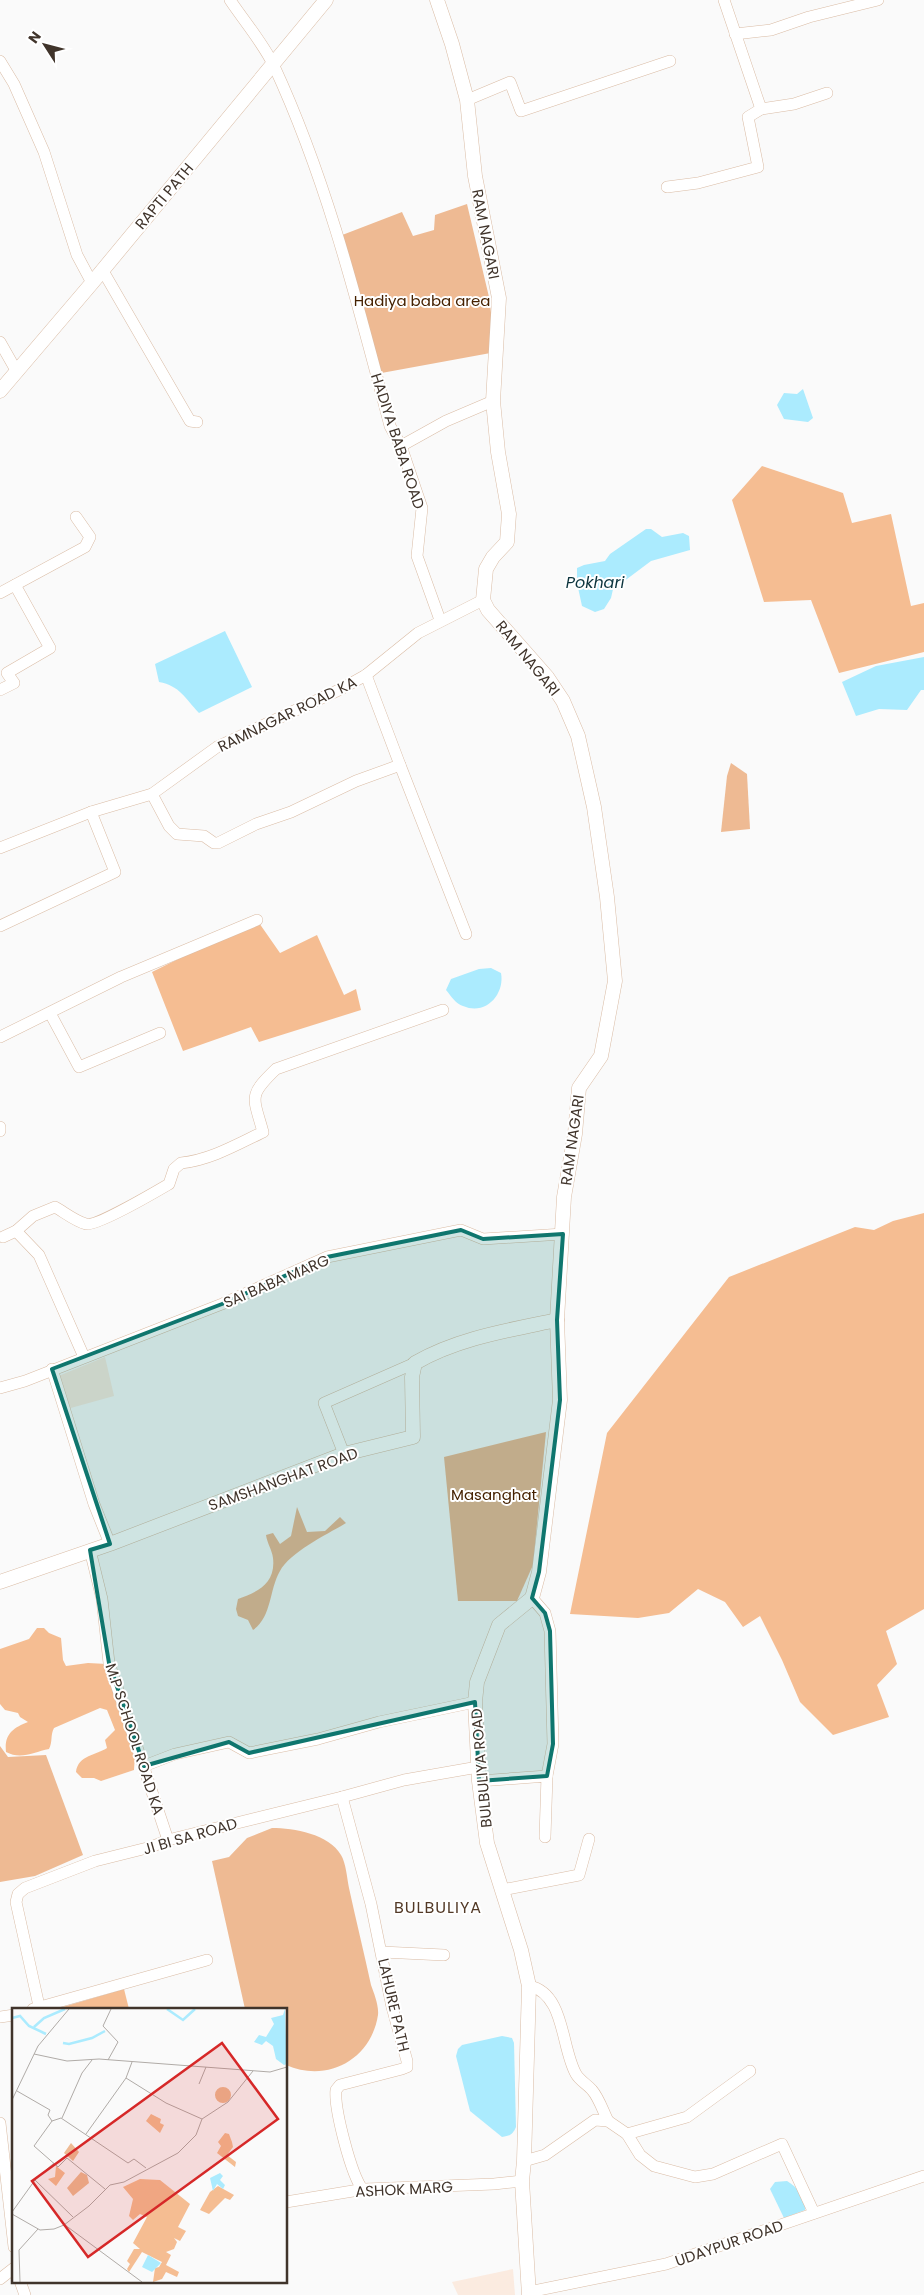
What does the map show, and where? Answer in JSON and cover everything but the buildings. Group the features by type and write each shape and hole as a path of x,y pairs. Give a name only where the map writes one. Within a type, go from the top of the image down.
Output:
{"main road":[{"name":"RAPTI PATH","path":"0,391 103,270 326,0"},
{"name":"RAM NAGARI","path":"436,0 452,44 467,100 475,176 499,298 493,401 498,452 509,514 507,542 493,556 486,569 483,600 488,610 547,677 563,701 578,736 594,808 607,897 615,981 600,1056 579,1088 576,1134 564,1197 564,1234 558,1320"},
{"path":"415,1363 444,1349 498,1333 558,1320 560,1400 539,1572 532,1598"},
{"name":"SAMSHANGHAT ROAD","path":"0,1582 110,1544 344,1454 413,1437 412,1377 415,1363"},
{"name":"BULBULIYA ROAD","path":"529,2294 522,2181 529,1986 521,1950 487,1843 478,1781 475,1702 477,1682 499,1625 532,1598"}],"street":[{"name":"HADIYA BABA ROAD","path":"230,0 273,65 311,159 355,294 390,426 401,446 422,508 417,556 440,620"},
{"path":"724,0 761,109"},
{"path":"735,34 771,30 808,17 878,0"},
{"path":"0,61 14,84 44,152 77,256 92,283"},
{"path":"467,100 510,82 522,111 670,61"},
{"path":"668,186 698,183 758,167 748,117 761,109 794,104 827,93"},
{"path":"103,270 190,421 197,422"},
{"path":"0,342 16,372"},
{"path":"401,446 446,421 493,401"},
{"path":"0,593 85,546 90,537 84,525 76,516"},
{"path":"0,690 14,683 7,673 50,648 15,585"},
{"name":"RAMNAGAR ROAD KA","path":"0,848 92,812 152,794 217,748 341,689 366,675 418,633 440,620 483,600"},
{"path":"366,675 466,934"},
{"path":"152,794 170,826 177,834 204,836 214,843 218,843 256,824 291,812 356,781 400,765"},
{"path":"0,926 115,872 92,812"},
{"path":"0,1037 120,977 257,920"},
{"path":"1,1236 16,1231 33,1216 55,1207 86,1224 93,1224 129,1206 169,1184 174,1170 181,1163 218,1154 263,1132 254,1101 257,1087 276,1069 443,1010"},
{"path":"50,1013 79,1067 160,1032"},
{"name":"SAI BABA MARG","path":"0,1388 222,1304 327,1257 461,1230 483,1239 564,1234"},
{"path":"16,1231 39,1255 84,1357"},
{"path":"344,1454 324,1403 415,1363"},
{"path":"52,1369 94,1504 110,1544"},
{"name":"M.P SCHOOL ROAD KA","path":"90,1550 102,1599 109,1663 168,1840"},
{"path":"532,1598 545,1613 550,1631 553,1744 547,1776 545,1837"},
{"path":"144,1766 175,1754 228,1742 249,1752 318,1739 379,1722 475,1702"},
{"name":"JI BI SA ROAD","path":"36,2007 16,1902 18,1894 25,1888 95,1861 151,1847 168,1840 404,1780 478,1767"},
{"path":"478,1781 547,1776"},
{"name":"LAHURE PATH","path":"342,1797 382,1952 392,2007 407,2067 340,2086 336,2090 335,2095 356,2182 362,2190"},
{"path":"502,1890 578,1875 589,1839"},
{"path":"382,1952 444,1955"},
{"path":"36,2007 207,1960"},
{"path":"529,1986 539,1988 549,1997 559,2019 575,2073 593,2091 608,2121 627,2134 640,2155 654,2166 695,2177 713,2174 782,2144 814,2213"},
{"path":"627,2134 687,2117 750,2071"},
{"path":"524,2161 545,2155 595,2120 608,2121"},
{"path":"0,2124 12,2229"},
{"name":"UDAYPUR ROAD","path":"529,2294 666,2264 924,2176"},
{"name":"ASHOK MARG","path":"288,2202 362,2190 522,2181"},
{"path":"0,2280 12,2270"},
{"path":"20,2282 25,2295"}],"highlighted area":[{"path":"461,1230 483,1239 563,1234 557,1320 560,1400 539,1572 532,1598 545,1613 550,1631 553,1744 547,1776 479,1781 475,1702 249,1753 229,1742 144,1766 109,1663 90,1550 110,1544 52,1369 222,1304 327,1257"}],"shaded area":[{"path":"762,466 843,493 852,523 891,514 911,606 924,603 924,652 839,673 811,600 764,602 732,500"},
{"path":"257,920 280,953 317,935 344,995 356,989 361,1010 259,1042 251,1027 183,1051 152,972"},
{"path":"924,1213 924,1609 886,1631 897,1664 877,1685 889,1717 833,1735 800,1702 760,1616 743,1627 725,1602 698,1589 669,1613 638,1618 570,1614 607,1433 729,1277 855,1227 874,1230 893,1221"},
{"path":"105,1357 114,1396 67,1409 56,1377"},
{"path":"37,1628 44,1628 49,1633 61,1638 63,1660 66,1666 88,1663 107,1664 135,1754 134,1770 101,1781 94,1778 82,1778 76,1772 80,1762 88,1756 107,1748 105,1740 115,1730 107,1710 100,1708 54,1728 49,1749 22,1755 6,1752 8,1736 14,1729 28,1722 20,1717 18,1713 5,1710 0,1704 0,1649 29,1639"},
{"path":"124,1989 129,2008 59,2008"},
{"path":"513,2269 515,2295 458,2295 452,2282"}],"green space":[{"name":"Hadiya baba area","path":"467,204 489,297 496,352 376,374 337,237 402,212 413,236 434,230 435,215"},
{"path":"731,763 747,774 750,829 721,832 727,776"},
{"name":"Masanghat","path":"546,1432 533,1565 517,1601 458,1601 444,1457"},
{"path":"297,1507 307,1532 325,1531 340,1517 346,1523 301,1550 285,1564 276,1578 264,1618 253,1630 248,1620 238,1616 236,1609 238,1599 258,1590 268,1581 273,1567 273,1558 266,1535 273,1533 280,1544 291,1536"},
{"path":"0,1746 8,1757 46,1755 83,1855 35,1876 0,1882"},
{"path":"272,1828 300,1831 320,1837 328,1842 343,1858 378,2011 374,2031 366,2044 357,2055 345,2064 317,2071 301,2070 288,2066 288,2008 245,2008 212,1861 229,1857 247,1838"}],"water":[{"path":"803,389 813,418 808,422 784,419 777,405 784,393 797,394"},
{"name":"Pokhari","path":"646,529 651,529 662,537 683,533 689,536 690,550 651,561 627,579 614,585 611,598 604,609 595,612 582,606 577,583 577,568 605,561 610,554"},
{"path":"225,631 252,687 199,713 172,686 159,682 155,664"},
{"path":"924,657 924,690 921,690 907,710 879,709 856,716 842,682 876,666"},
{"path":"491,968 501,973 501,981 497,995 486,1005 479,1008 471,1008 460,1005 446,990 451,979 479,969"},
{"path":"502,2036 512,2038 514,2043 516,2127 511,2134 502,2137 470,2111 456,2056 458,2049 462,2045"},
{"path":"787,2181 800,2193 804,2201 805,2210 784,2218 770,2189 775,2182"}],"district":[{"name":"BULBULIYA","path":"438,1907"}]}
